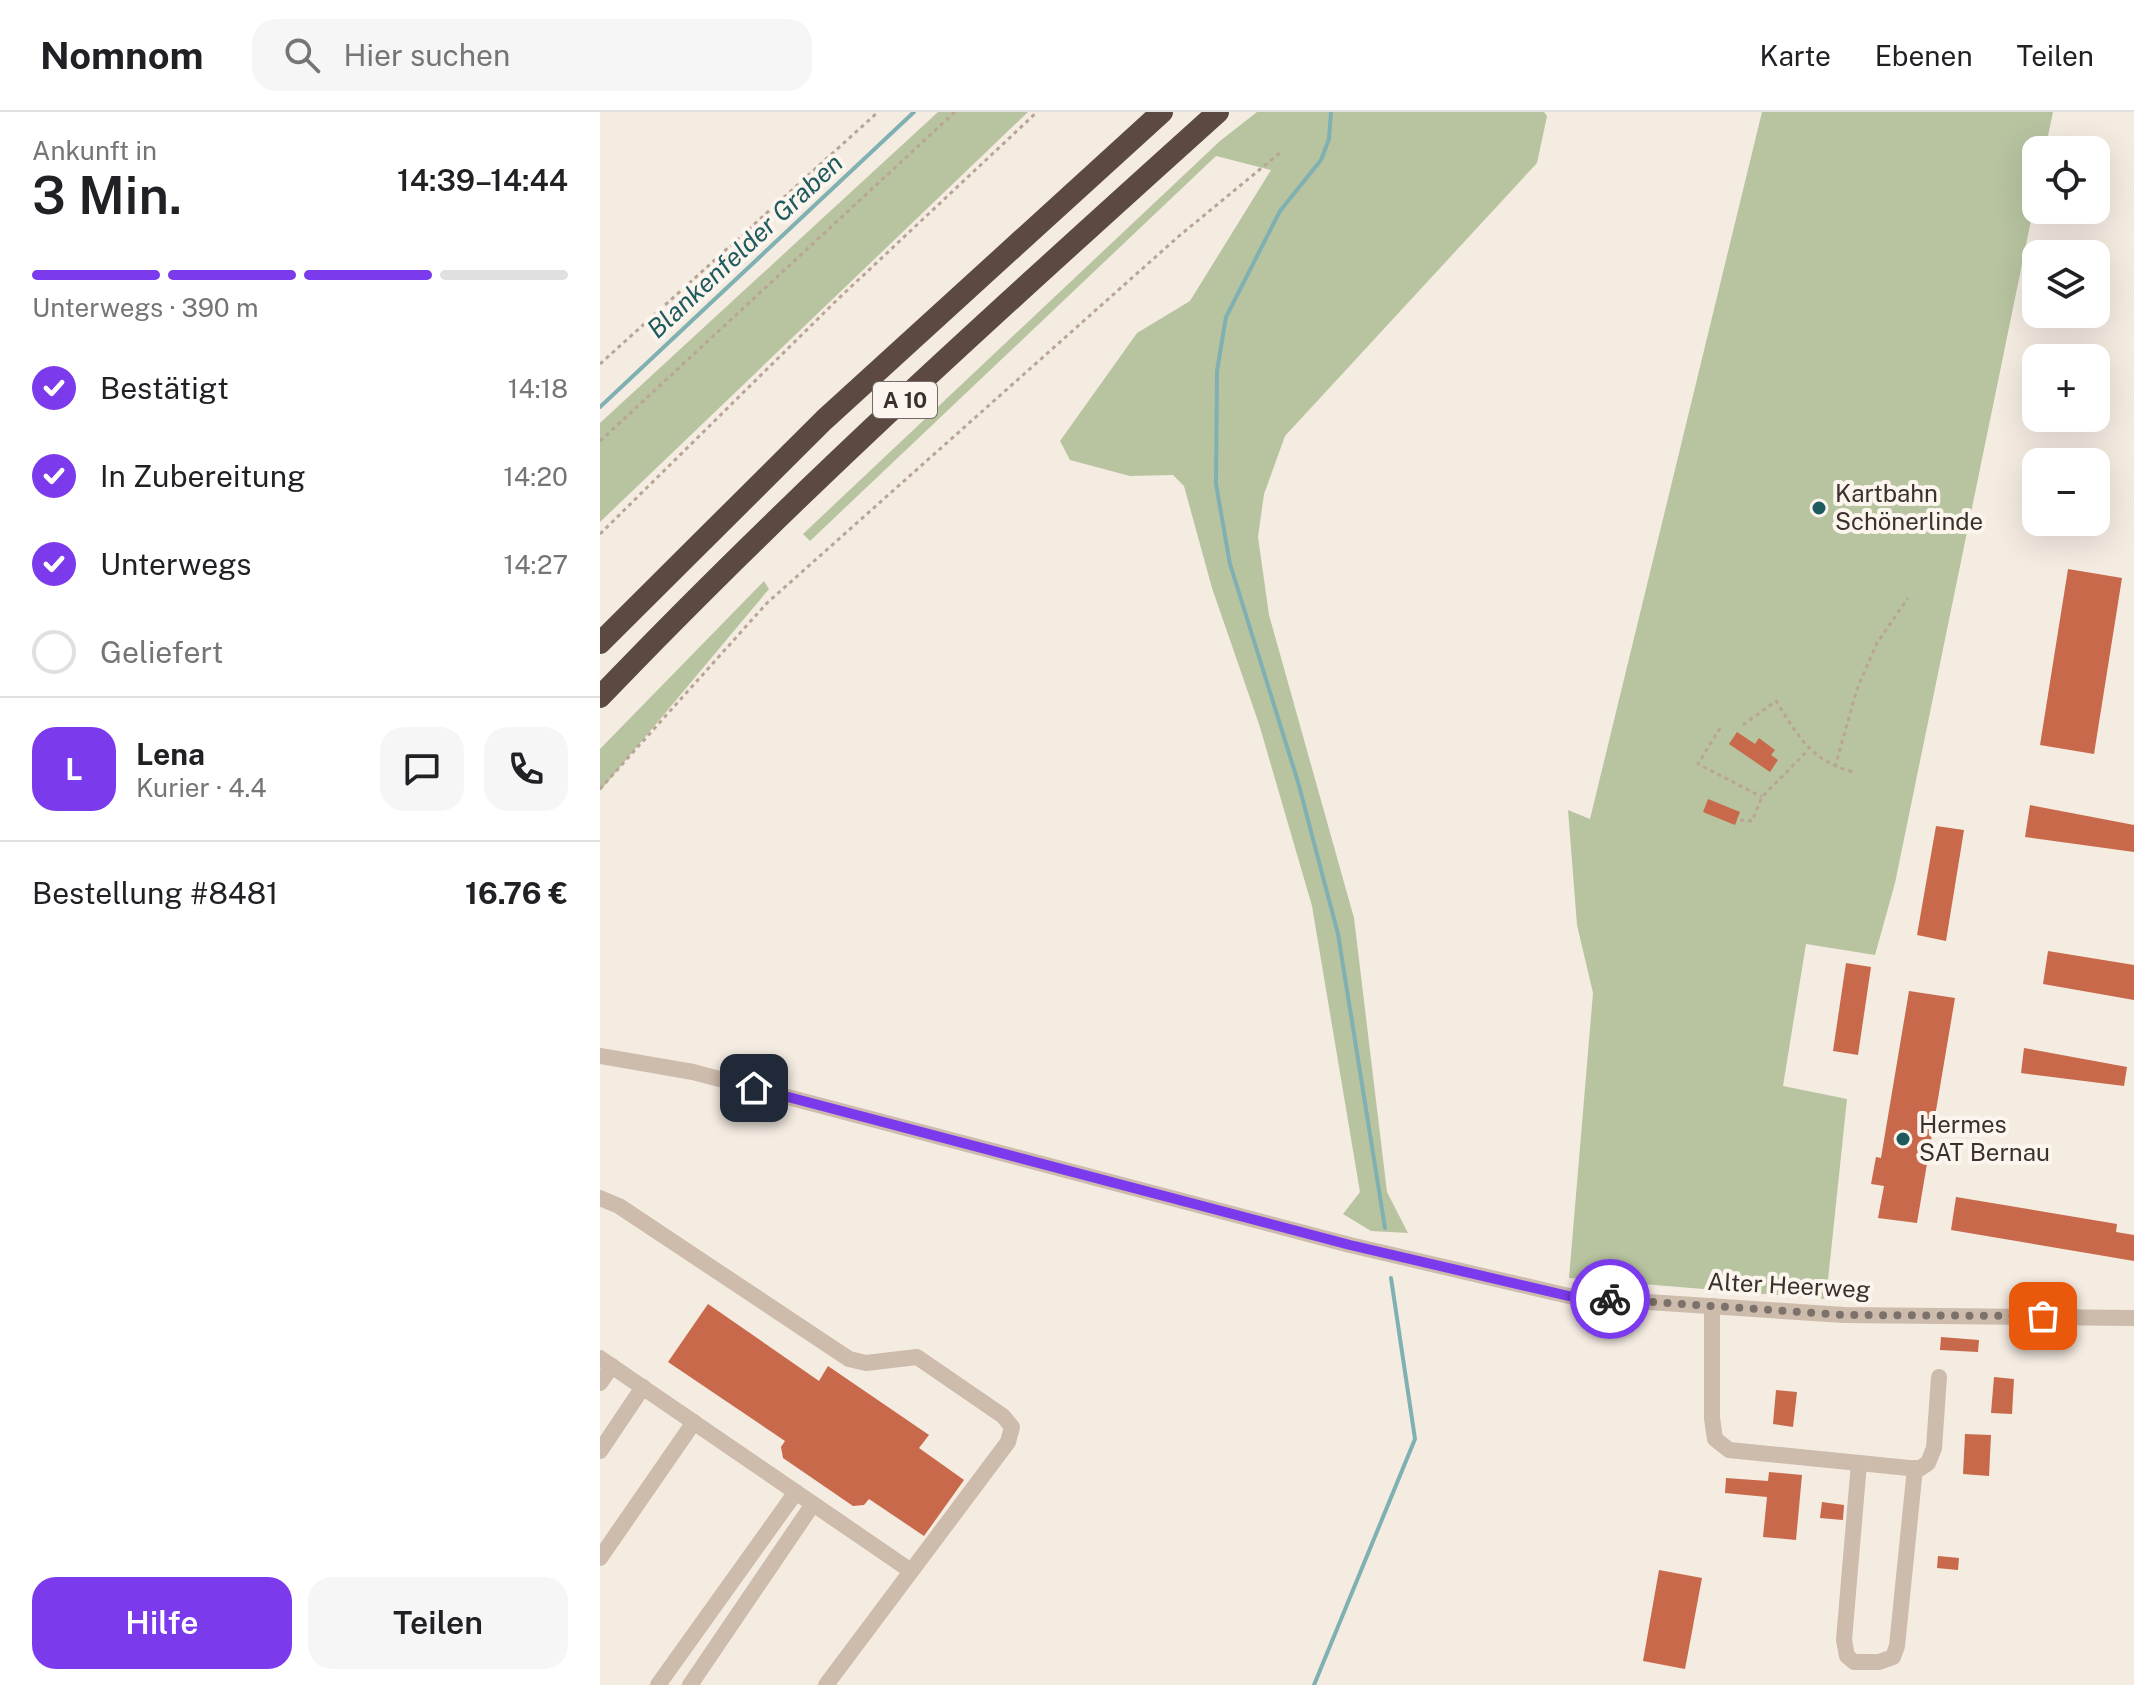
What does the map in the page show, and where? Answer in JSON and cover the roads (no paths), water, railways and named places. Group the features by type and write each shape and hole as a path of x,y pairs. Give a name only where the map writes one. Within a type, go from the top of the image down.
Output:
{"highway":[{"name":"A 10","path":"600,643 824,420 1162,112"},
{"name":"A 10","path":"600,697 697,595 1057,257 1218,112"}],"street":[{"name":"Alter Heerweg","path":"600,1056 693,1072 1445,1267 1573,1297 1844,1315 2134,1318"},
{"path":"600,1198 619,1206 849,1359 866,1363 917,1357 1008,1421 1012,1427 1008,1442 826,1685"},
{"path":"1712,1306 1715,1439 1729,1450 1915,1468 1928,1463 1934,1448 1939,1377"},
{"path":"600,1383 606,1362 911,1571"},
{"path":"600,1451 643,1387"},
{"path":"600,1558 694,1422"},
{"path":"1859,1463 1844,1640 1847,1656 1854,1662 1879,1662 1893,1657 1897,1646 1915,1468"},
{"path":"658,1685 796,1492"},
{"path":"690,1685 813,1504"}],"waterway":[{"name":"Blankenfelder Graben","path":"600,407 914,112"},
{"path":"1331,112 1329,139 1321,160 1280,211 1226,317 1217,371 1216,484 1230,564 1298,782 1338,934 1385,1228"},
{"path":"1314,1685 1415,1439 1391,1278"}],"place":[{"name":"Kartbahn Schönerlinde","path":"1819,508"},
{"name":"Hermes SAT Bernau","path":"1903,1139"}]}
